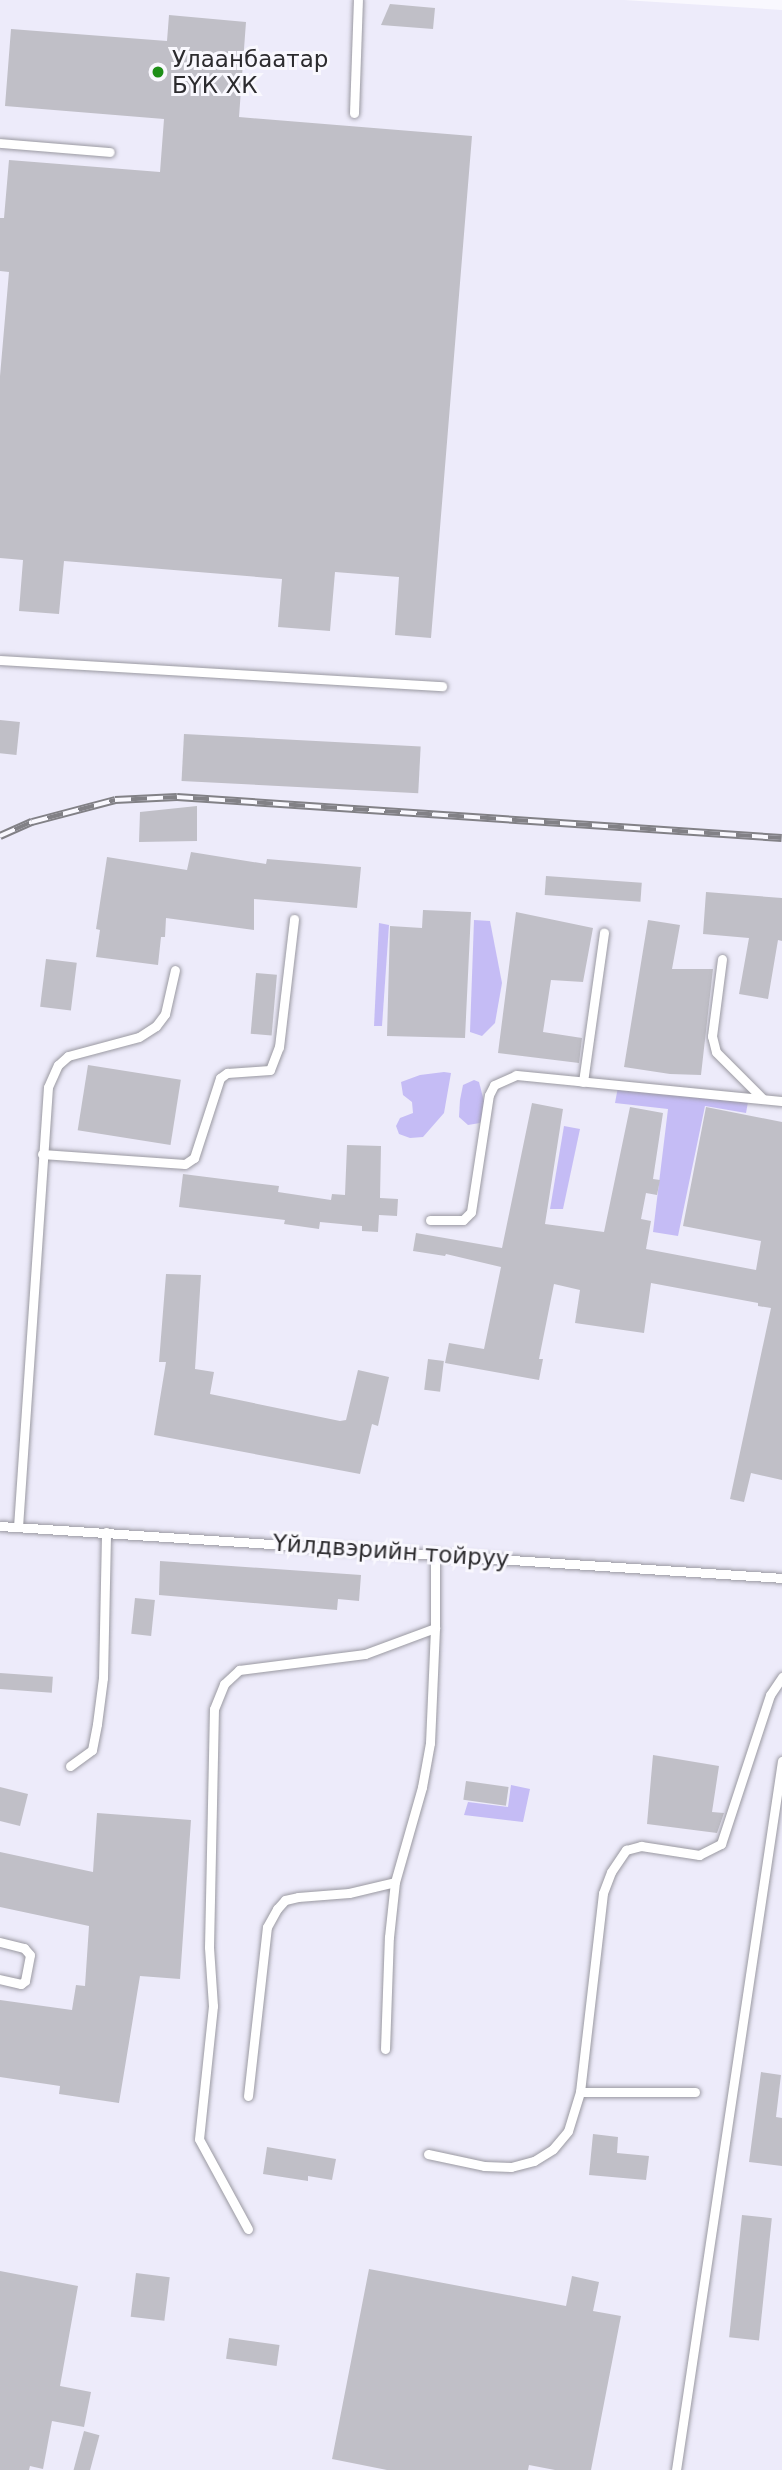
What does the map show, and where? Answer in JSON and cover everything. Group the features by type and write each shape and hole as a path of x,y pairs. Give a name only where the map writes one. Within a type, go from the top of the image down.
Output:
{"lane":[{"path":"354,113 358,0"},
{"path":"0,143 110,152"},
{"path":"0,660 442,686"},
{"path":"42,1154 185,1164 194,1158 220,1078 227,1073 270,1070 279,1047 294,919"},
{"path":"583,1082 604,932"},
{"path":"722,959 712,1036 716,1052 763,1099"},
{"path":"18,1527 48,1087 58,1065 68,1056 139,1037 156,1026 165,1014 175,970"},
{"path":"430,1220 463,1220 471,1212 489,1094 495,1086 516,1075 782,1101"},
{"name":"Үйлдвэрийн тойруу","path":"0,1526 782,1578"},
{"path":"70,1766 92,1750 97,1724 103,1678 106,1532"},
{"path":"385,2049 389,1937 395,1882 422,1787 429,1743 435,1628 435,1553"},
{"path":"247,2229 199,2139 213,2006 209,1947 214,1709 224,1684 239,1670 365,1654 435,1628"},
{"path":"428,2154 484,2166 511,2167 534,2161 553,2149 568,2131 580,2092 603,1892 611,1872 625,1850 641,1846 699,1855 721,1844 770,1695 782,1677"},
{"path":"676,2470 782,1761"},
{"path":"247,2096 267,1927 277,1909 285,1900 298,1897 349,1893 395,1882"},
{"path":"0,1942 24,1948 30,1955 28,1975 21,1984 0,1979"},
{"path":"580,2092 695,2092"}],"shaded area":[{"path":"0,0 624,0 782,10 782,2470 0,2470"},
{"path":"474,920 490,921 502,983 495,1023 482,1036 470,1032"},
{"path":"379,923 389,925 382,1026 374,1026"},
{"path":"451,1073 444,1113 423,1137 410,1138 399,1134 396,1126 400,1118 413,1113 412,1102 403,1095 401,1082 420,1075"},
{"path":"474,1080 479,1082 487,1113 480,1123 468,1125 459,1117 460,1100 463,1085"},
{"path":"618,1087 748,1102 746,1113 705,1106 678,1236 653,1232 668,1109 615,1103"},
{"path":"564,1126 580,1129 563,1209 550,1209"},
{"path":"511,1785 530,1789 523,1822 464,1815 468,1802 508,1807"}],"building":[{"path":"390,4 435,8 433,29 381,25"},
{"path":"169,15 246,22 239,117 472,136 431,638 395,635 399,577 335,572 330,631 278,627 282,579 64,561 59,614 19,611 23,560 0,558 0,376 9,272 0,271 0,218 4,218 9,160 160,172 164,119 5,106 11,29 167,41"},
{"path":"0,720 20,722 16,755 0,753"},
{"path":"184,734 421,746 418,793 182,781"},
{"path":"197,806 197,841 139,842 140,812"},
{"path":"191,852 266,864 267,859 361,867 357,908 254,899 254,930 166,918 165,937 161,937 158,965 96,957 100,930 96,929 107,857 187,870"},
{"path":"546,876 642,883 640,902 545,895"},
{"path":"706,892 782,898 782,941 778,940 768,999 739,994 749,938 703,934"},
{"path":"423,910 471,912 465,1038 387,1036 390,926 422,928"},
{"path":"516,912 593,928 583,982 551,980 543,1032 582,1038 579,1063 498,1053"},
{"path":"648,920 680,925 672,969 713,969 701,1075 670,1074 624,1067"},
{"path":"46,959 77,963 71,1010 40,1007"},
{"path":"256,973 277,975 272,1036 251,1034"},
{"path":"88,1065 181,1080 171,1145 78,1130"},
{"path":"532,1103 563,1109 545,1224 604,1232 630,1107 663,1113 653,1179 660,1180 657,1195 646,1193 641,1219 651,1221 646,1249 756,1270 761,1241 683,1226 706,1107 782,1122 782,1480 751,1473 744,1502 730,1499 771,1308 758,1306 758,1303 651,1283 644,1333 575,1323 580,1290 554,1284 539,1359 543,1359 539,1380 445,1363 449,1343 484,1349 501,1267 446,1254 413,1251 416,1233 502,1248"},
{"path":"347,1145 381,1146 380,1198 398,1199 397,1216 379,1215 378,1232 362,1231 362,1226 320,1222 319,1229 284,1224 285,1220 179,1207 183,1174 279,1186 278,1192 331,1200 332,1194 345,1195"},
{"path":"166,1274 201,1275 195,1369 214,1372 210,1394 340,1421 346,1420 358,1370 389,1377 378,1426 372,1424 360,1474 154,1435 166,1362 159,1362"},
{"path":"428,1359 444,1361 440,1392 424,1390"},
{"path":"160,1561 361,1575 359,1601 338,1599 337,1610 159,1595"},
{"path":"135,1598 155,1600 151,1636 131,1634"},
{"path":"0,1673 53,1677 52,1693 0,1689"},
{"path":"653,1755 719,1766 712,1812 724,1813 717,1833 647,1824"},
{"path":"466,1781 509,1787 506,1806 463,1800"},
{"path":"0,1787 28,1794 20,1826 0,1821"},
{"path":"97,1813 191,1820 180,1979 140,1976 119,2103 59,2094 60,2086 0,2077 0,2000 72,2010 76,1985 85,1986 89,1926 0,1907 0,1852 93,1872"},
{"path":"761,2072 781,2075 776,2117 782,2118 782,2166 749,2162"},
{"path":"593,2134 618,2137 617,2153 649,2156 646,2180 589,2175"},
{"path":"267,2147 336,2159 332,2180 308,2176 308,2181 263,2174"},
{"path":"742,2215 772,2218 759,2340 729,2337"},
{"path":"369,2269 566,2306 572,2276 599,2282 593,2311 621,2316 591,2470 555,2470 529,2465 528,2470 387,2470 332,2459"},
{"path":"0,2271 78,2286 60,2386 91,2392 84,2427 52,2421 43,2469 30,2466 29,2470 0,2470"},
{"path":"136,2273 170,2277 164,2321 131,2317"},
{"path":"229,2338 280,2345 277,2366 226,2359"},
{"path":"84,2431 99,2435 90,2470 74,2470"}],"railway":[{"path":"0,836 32,822 115,800 177,797 782,838"}],"place":[{"name":"Улаанбаатар БҮК ХК","path":"158,72"}]}
